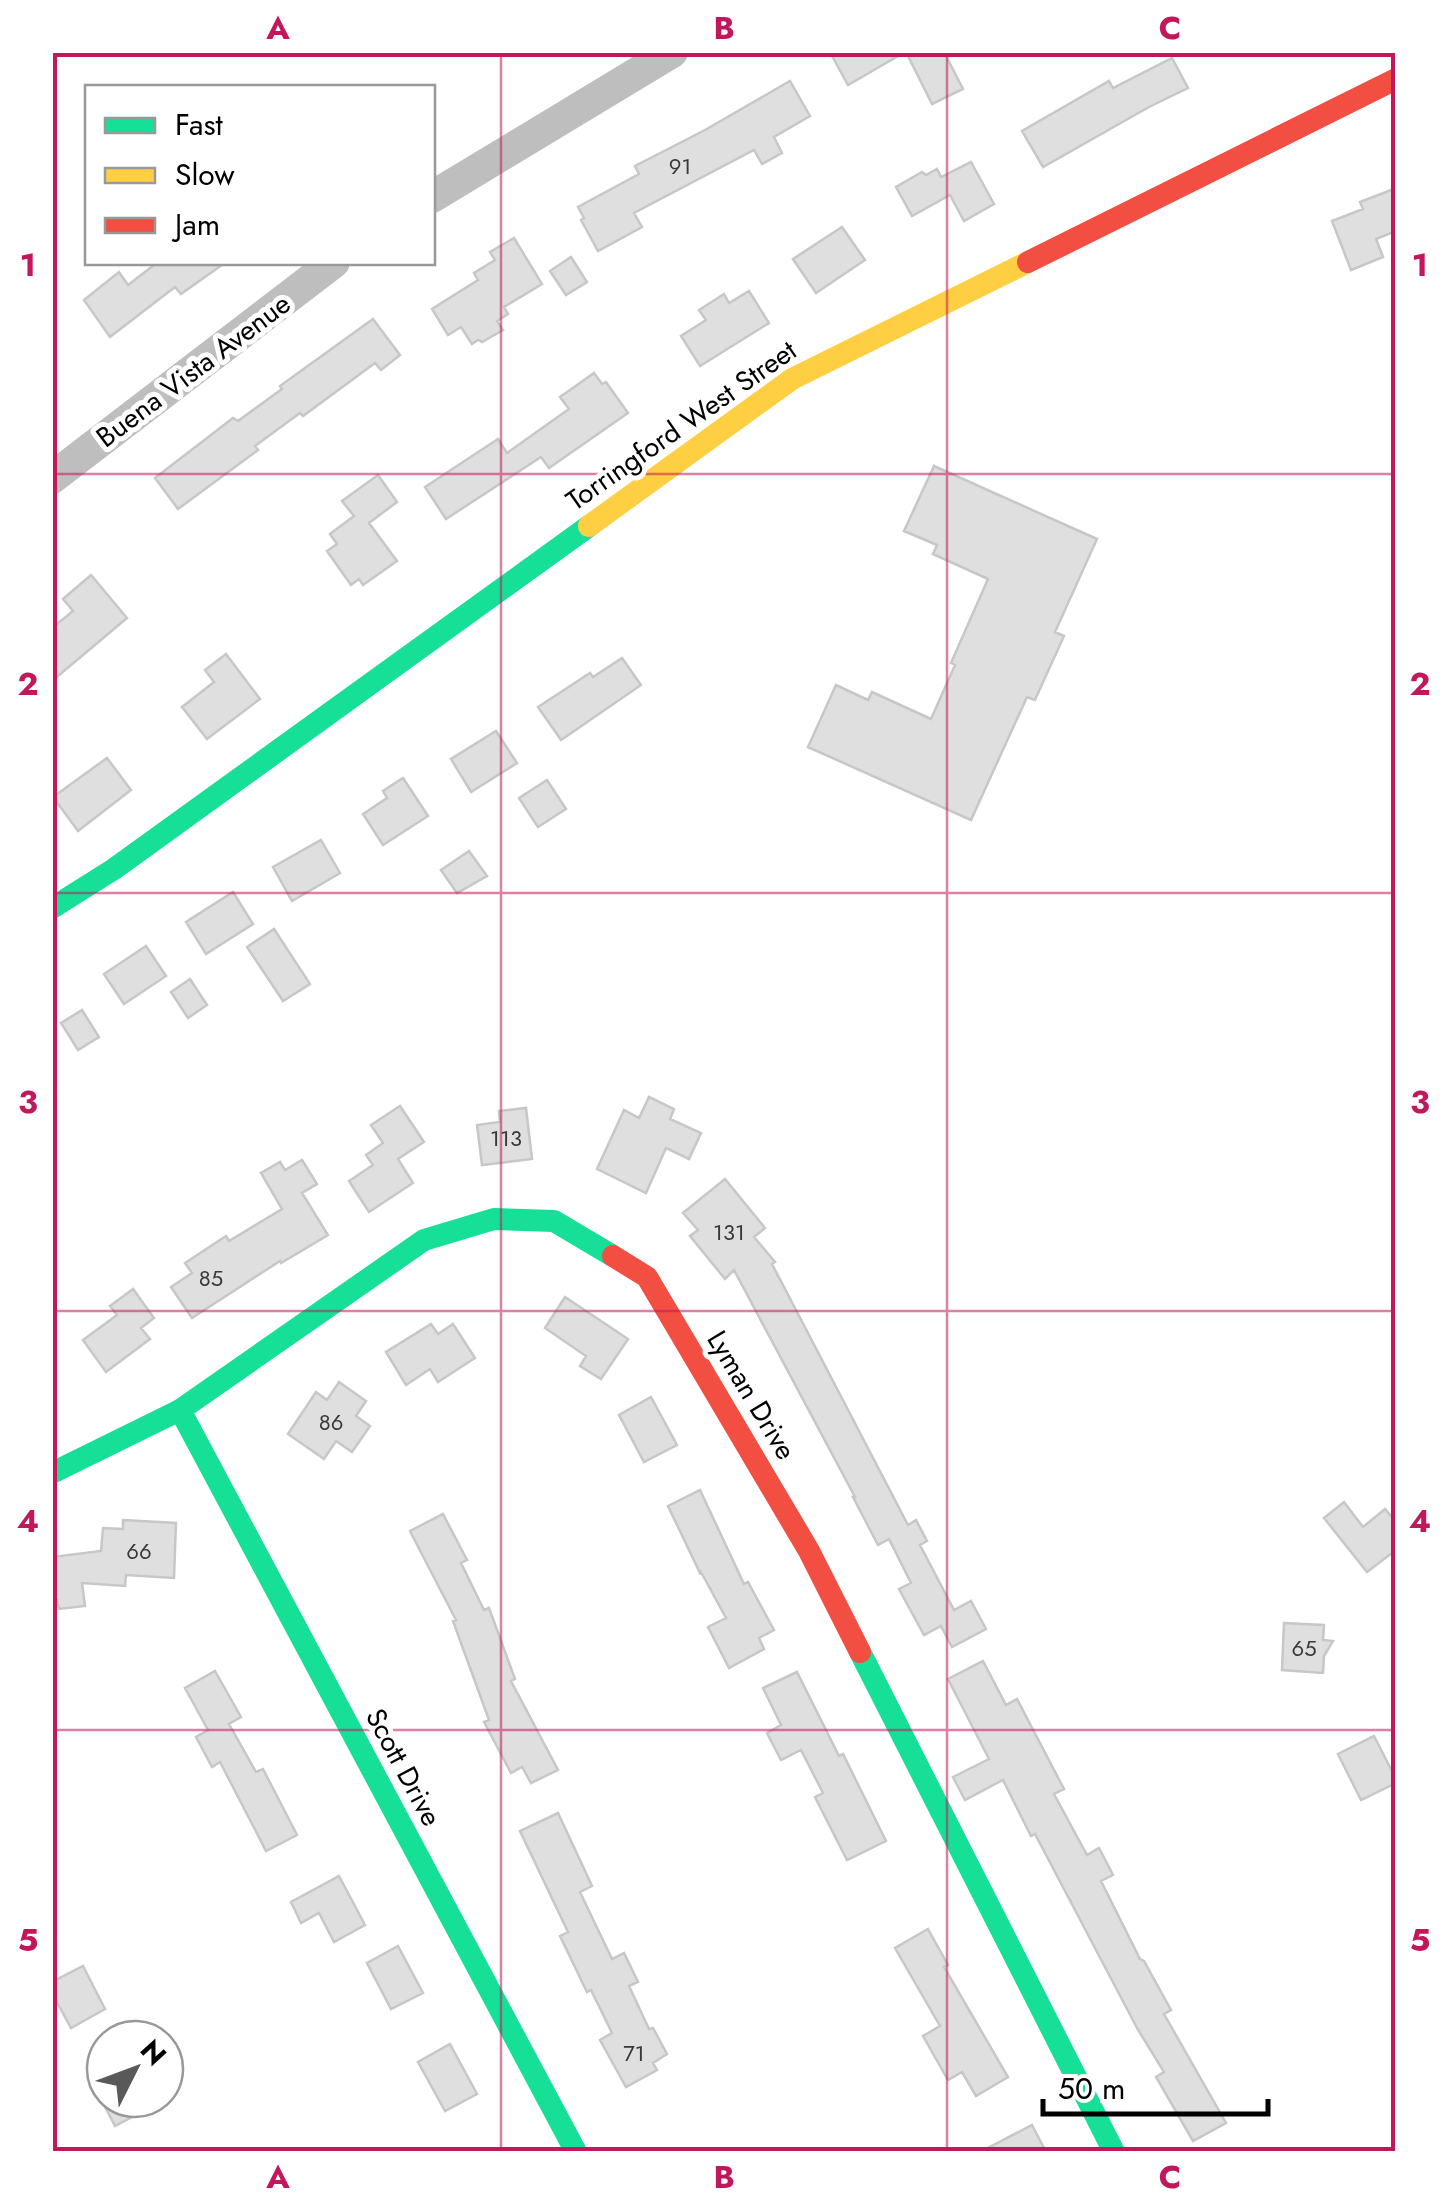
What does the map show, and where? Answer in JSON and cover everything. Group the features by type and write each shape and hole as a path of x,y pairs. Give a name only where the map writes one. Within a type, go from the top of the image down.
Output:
{"street":[{"path":"435,195 672,52"},
{"name":"Torringford West Street","path":"52,908 114,868 792,379 1396,78"},
{"name":"Buena Vista Avenue","path":"52,478 330,265"},
{"name":"Lyman Drive","path":"52,1473 180,1410 424,1240 494,1219 554,1221 647,1276 809,1551 1114,2152"},
{"name":"Scott Drive","path":"180,1410 576,2152"}],"building":[{"path":"830,52 905,52 848,85"},
{"path":"906,52 944,52 963,89 932,104"},
{"path":"1172,58 1188,88 1043,167 1022,131 1109,81 1113,88"},
{"path":"790,81 810,116 774,137 782,153 762,164 754,150 634,213 642,227 598,251 578,207 639,174 635,166"},
{"path":"971,162 994,204 964,221 950,195 912,216 896,187 922,172 926,175 937,169 941,177"},
{"path":"1396,188 1396,231 1376,239 1383,257 1351,270 1332,221 1363,209 1360,202"},
{"path":"842,227 865,260 816,293 793,259"},
{"path":"514,238 542,284 504,307 508,314 497,321 503,330 482,342 472,344 461,327 448,335 432,309 478,280 474,273 495,260 490,252"},
{"path":"571,257 587,282 566,295 550,271"},
{"path":"154,265 222,265 181,294 175,287 110,337 84,300 119,272 128,285"},
{"path":"749,291 769,323 700,366 681,336 706,320 699,310 724,294 729,303"},
{"path":"373,319 400,355 381,370 375,363 303,416 300,413 255,446 258,450 178,509 155,478"},
{"path":"594,373 602,384 606,382 628,413 549,468 541,457 446,519 425,487 498,439 507,453 569,409 560,397"},
{"path":"934,466 1097,539 1055,632 1064,636 1035,700 1027,697 971,820 808,747 836,685 868,700 872,692 931,719 988,579 933,554 937,545 904,531"},
{"path":"378,475 397,502 369,523 397,561 363,585 359,579 351,585 327,551 337,544 330,534 354,516 342,501"},
{"path":"91,575 127,618 52,681 52,628 73,611 63,599"},
{"path":"226,654 260,699 207,739 182,707 214,682 205,670"},
{"path":"622,658 641,685 561,740 538,707 590,673 593,677"},
{"path":"496,731 517,763 471,792 451,759"},
{"path":"107,758 131,790 78,831 53,797"},
{"path":"403,778 428,816 383,845 363,814 387,798 383,791"},
{"path":"547,780 566,809 538,827 519,798"},
{"path":"321,840 340,873 292,901 273,867"},
{"path":"469,851 487,876 457,893 441,870"},
{"path":"233,892 253,924 206,954 186,922"},
{"path":"274,929 310,984 283,1001 247,947"},
{"path":"146,946 166,976 124,1004 104,974"},
{"path":"190,979 207,1005 188,1018 171,992"},
{"path":"82,1010 99,1037 78,1050 61,1023"},
{"path":"649,1097 674,1109 670,1119 701,1133 689,1159 666,1148 646,1193 597,1169 624,1110 639,1118"},
{"path":"400,1106 424,1142 398,1159 413,1183 369,1212 349,1181 373,1165 366,1155 383,1143 371,1125"},
{"path":"526,1108 532,1159 482,1165 477,1125 500,1122 499,1111"},
{"path":"302,1160 317,1184 302,1193 328,1235 192,1318 171,1287 192,1273 185,1263 226,1236 229,1241 282,1209 261,1173 280,1162 285,1170"},
{"path":"725,1179 765,1228 754,1237 775,1262 772,1264 908,1525 916,1520 927,1541 920,1545 954,1610 971,1601 986,1629 952,1647 941,1626 924,1635 899,1589 911,1583 889,1539 878,1545 734,1270 725,1279 690,1236 698,1230 683,1213"},
{"path":"133,1289 154,1318 141,1328 150,1339 106,1372 83,1340 117,1315 110,1306"},
{"path":"565,1297 628,1339 601,1379 580,1366 586,1356 545,1328"},
{"path":"431,1324 438,1334 453,1324 475,1358 438,1382 430,1369 406,1385 386,1352"},
{"path":"339,1382 366,1401 356,1416 370,1426 352,1452 336,1441 324,1459 288,1434 316,1392 327,1400"},
{"path":"651,1397 677,1445 644,1462 619,1415"},
{"path":"700,1490 744,1584 748,1582 774,1630 759,1638 764,1649 729,1668 708,1627 726,1618 668,1506"},
{"path":"1344,1502 1363,1527 1385,1509 1396,1522 1396,1550 1367,1572 1324,1518"},
{"path":"443,1514 467,1560 461,1563 484,1610 489,1608 515,1679 511,1681 558,1770 531,1783 522,1767 511,1773 484,1722 489,1720 453,1621 456,1620 410,1531"},
{"path":"123,1520 176,1523 174,1578 126,1575 125,1586 82,1583 85,1606 59,1609 57,1600 52,1600 52,1557 101,1551 103,1528 123,1529"},
{"path":"1284,1623 1324,1625 1323,1640 1333,1641 1324,1656 1323,1673 1282,1670"},
{"path":"983,1661 1006,1705 1017,1699 1064,1789 1054,1794 1087,1855 1099,1848 1113,1875 1101,1881 1171,2010 1164,2014 1226,2123 1193,2141 1156,2077 1164,2072 1003,1780 965,1800 953,1777 989,1759 948,1679"},
{"path":"215,1671 241,1717 229,1724 256,1772 263,1769 297,1835 266,1851 220,1762 212,1767 196,1737 208,1730 185,1688"},
{"path":"797,1672 886,1841 847,1860 815,1797 823,1793 801,1750 781,1760 767,1733 781,1725 763,1688"},
{"path":"1374,1736 1396,1783 1361,1800 1338,1754"},
{"path":"558,1813 592,1886 580,1892 612,1959 624,1953 638,1982 629,1986 649,2029 653,2028 667,2054 653,2063 657,2070 626,2087 600,2040 612,2033 560,1936 568,1932 520,1831"},
{"path":"339,1876 365,1925 334,1942 319,1913 301,1923 291,1902"},
{"path":"928,1929 948,1965 944,1967 1008,2077 976,2096 962,2072 948,2080 923,2036 940,2026 895,1948"},
{"path":"398,1946 423,1993 391,2009 367,1963"},
{"path":"83,1966 105,2009 71,2028 52,1993 52,1982"},
{"path":"450,2044 477,2094 445,2111 418,2062"},
{"path":"1032,2125 1046,2152 980,2152"}],"traffic: fast":[{"path":"52,908 114,869 589,526"},
{"path":"52,1473 180,1410 424,1240 494,1219 554,1221 613,1256"},
{"path":"180,1410 576,2152"},
{"path":"860,1652 1114,2152"}],"traffic: slow":[{"path":"589,526 792,379 1028,262"}],"traffic: jam":[{"path":"1028,262 1396,79"},
{"path":"613,1256 647,1277 809,1551 860,1652"}]}
